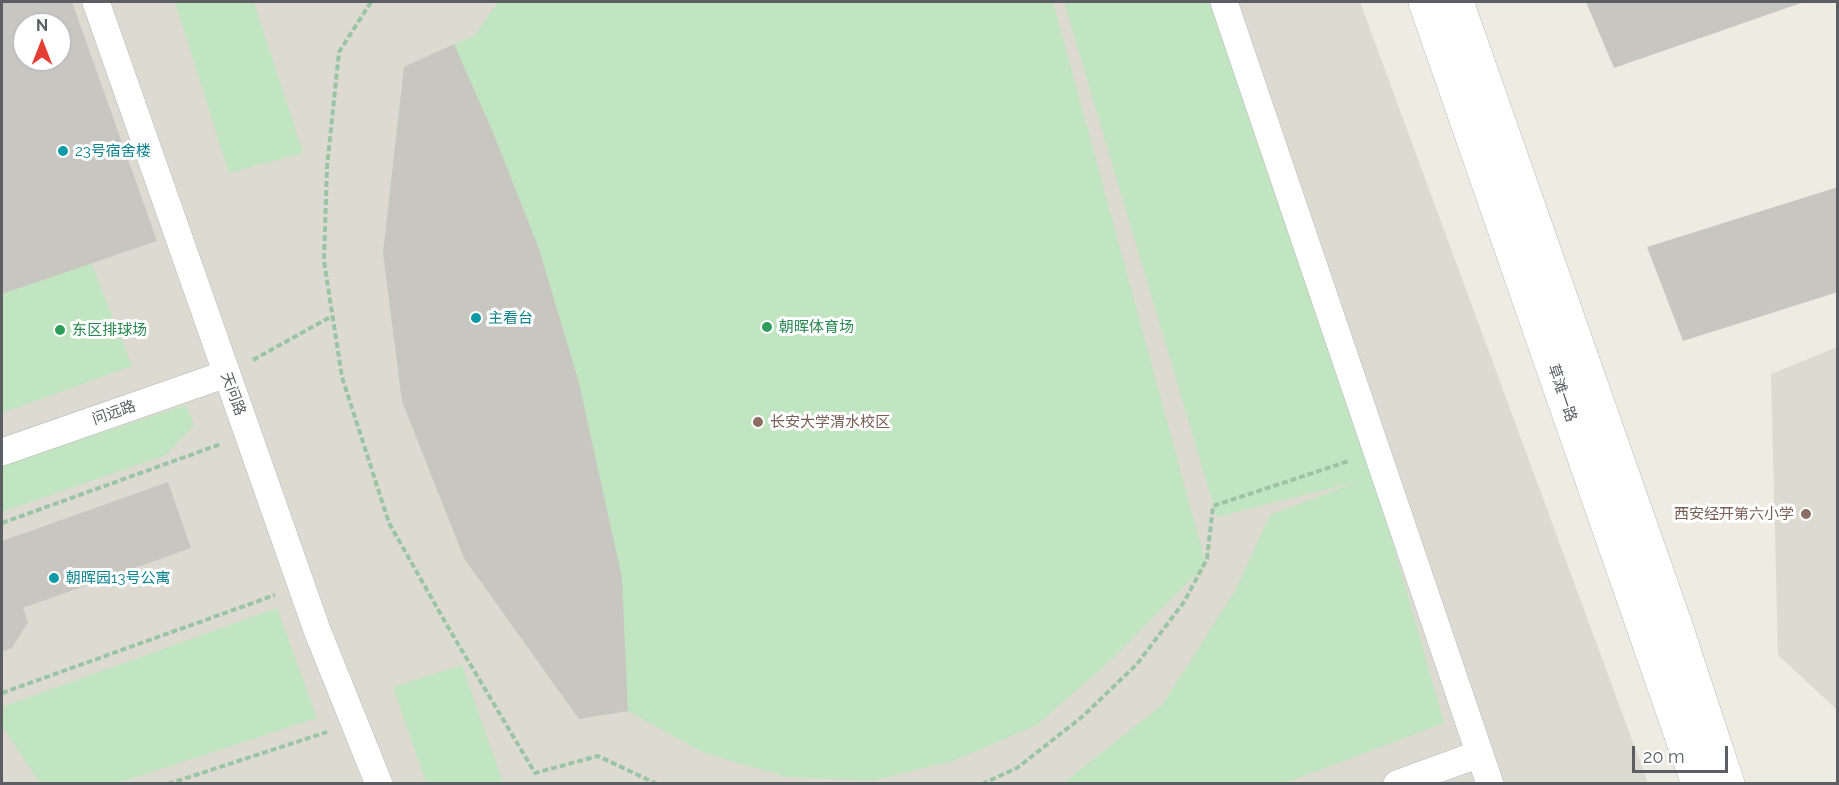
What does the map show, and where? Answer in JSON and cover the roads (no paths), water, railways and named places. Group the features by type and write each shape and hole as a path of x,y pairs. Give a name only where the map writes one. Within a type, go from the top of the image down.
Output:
{"street":[{"name":"天问路","path":"96,2 301,586 379,783"},
{"path":"1224,2 1490,783"},
{"name":"草滩一路","path":"1425,2 1698,783"},
{"name":"草滩一路","path":"1457,2 1671,612 1728,783"},
{"name":"问远路","path":"2,452 226,374"},
{"path":"1397,783 1479,754"}],"place":[{"name":"23号宿舍楼","path":"63,151"},
{"name":"主看台","path":"476,318"},
{"name":"朝晖体育场","path":"767,327"},
{"name":"东区排球场","path":"60,330"},
{"name":"长安大学渭水校区","path":"758,422"},
{"name":"西安经开第六小学","path":"1806,514"},
{"name":"朝晖园13号公寓","path":"54,578"}]}
